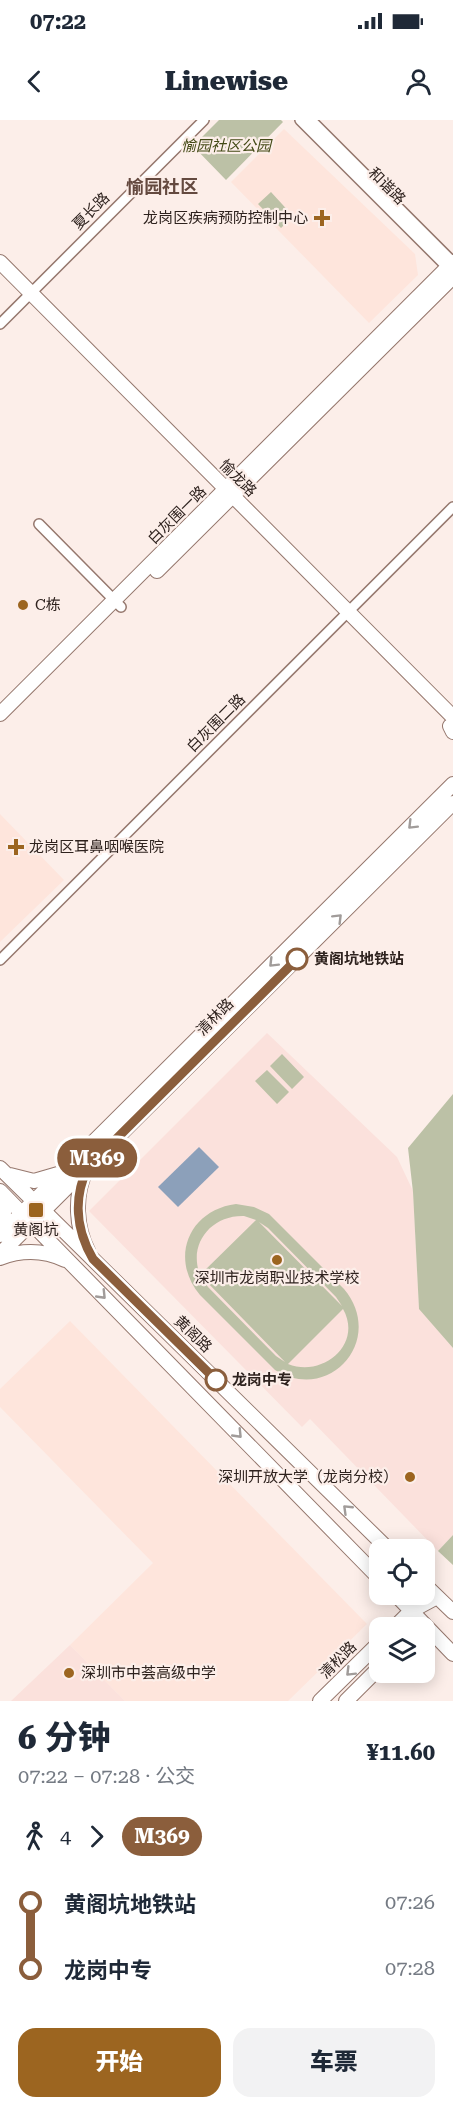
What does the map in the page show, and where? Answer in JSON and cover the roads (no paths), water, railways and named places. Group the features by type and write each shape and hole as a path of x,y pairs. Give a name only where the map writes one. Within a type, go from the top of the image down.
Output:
{"main road":[{"name":"愉龙路","path":"0,262 27,295 452,726"},
{"name":"白灰围一路","path":"0,726 117,604 452,269"},
{"name":"愉龙路","path":"0,275 27,295"},
{"name":"白灰围一路","path":"0,714 117,604"},
{"name":"清林路","path":"39,1206 67,1168 130,1115 400,846 451,784"},
{"name":"清林路","path":"400,846 453,803"},
{"name":"清林路","path":"0,1235 26,1218 88,1167 130,1115"},
{"path":"88,1167 80,1190 78,1213 82,1235 93,1259"},
{"path":"2,1170 24,1180 34,1181 50,1177 67,1168"},
{"name":"黄阁路","path":"2,1170 378,1539"},
{"path":"0,1191 369,1568"},
{"path":"0,1197 4,1213 0,1229"},
{"name":"清林路","path":"0,1256 26,1218"},
{"path":"0,1256 40,1252 72,1264"},
{"path":"405,1617 411,1611 437,1597"},
{"path":"437,1597 453,1612"},
{"path":"426,1617 437,1597"},
{"path":"405,1605 415,1617"},
{"path":"435,1638 453,1654"},
{"name":"清松路","path":"320,1701 369,1653"},
{"path":"346,1701 369,1678"}],"street":[{"name":"夏长路","path":"0,324 204,120"},
{"name":"和谐路","path":"300,120 452,269"},
{"name":"和谐路","path":"311,120 452,269"},
{"name":"白灰围二路","path":"0,960 453,507"},
{"path":"39,524 117,604"}],"water":[{"path":"199,1147 219,1167 178,1207 158,1187"}],"place":[{"name":"龙岗区疾病预防控制中心","path":"322,218"},
{"name":"C栋","path":"23,605"},
{"name":"龙岗区耳鼻咽喉医院","path":"16,847"},
{"name":"黄阁坑地铁站","path":"297,959"},
{"name":"黄阁坑","path":"36,1210"},
{"name":"深圳市龙岗职业技术学校","path":"277,1260"},
{"name":"龙岗中专","path":"216,1380"},
{"name":"深圳开放大学（龙岗分校）","path":"410,1477"},
{"name":"深圳市中荟高级中学","path":"69,1673"}],"district":[{"name":"愉园社区","path":"162,186"}],"park label":[{"name":"愉园社区公园","path":"226,146"}]}
